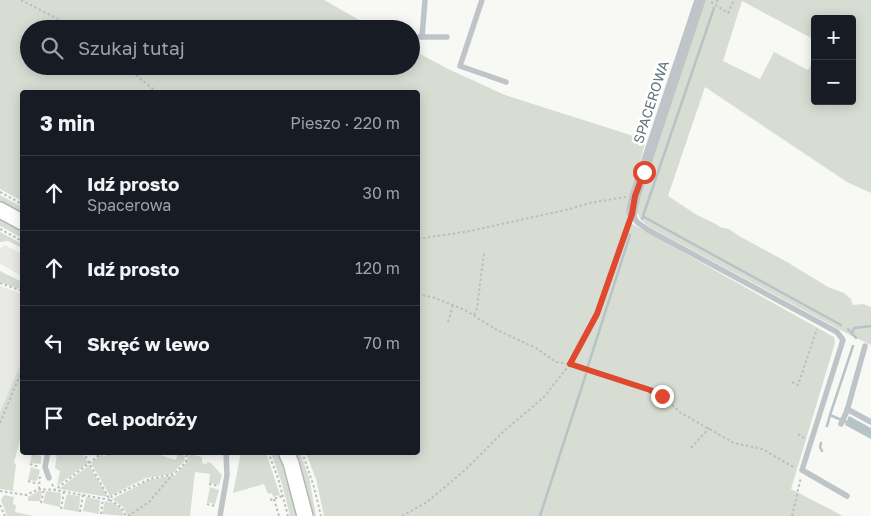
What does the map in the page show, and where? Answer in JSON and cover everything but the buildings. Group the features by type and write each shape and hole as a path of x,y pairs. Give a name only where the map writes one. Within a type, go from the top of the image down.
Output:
{"main road":[{"path":"0,210 20,221"},
{"path":"287,455 304,516"}],"street":[{"name":"SPACEROWA","path":"632,214 635,196 700,0"}],"lane":[{"path":"425,0 422,37 447,37"},
{"path":"482,0 460,66 506,82"},
{"path":"632,214 637,222 648,230 837,332 843,340 802,470 847,496"},
{"path":"841,424 865,346"},
{"path":"847,409 871,422"},
{"path":"47,455 45,467 48,478"},
{"path":"220,516 227,475 226,455"}],"path":[{"path":"21,0 60,20"},
{"path":"708,0 728,13 734,0"},
{"path":"135,75 154,90"},
{"path":"0,192 20,203"},
{"path":"420,239 470,231 570,209 588,203 635,196"},
{"path":"403,516 427,502 465,470 504,431 544,397 570,364 597,314 632,214"},
{"path":"0,229 20,240"},
{"path":"474,316 477,308 484,253"},
{"path":"0,283 20,290"},
{"path":"420,295 453,305 497,330 536,348 556,362 570,364 650,390 662,396 681,413 734,443 762,448 790,466 802,470 800,487 792,516"},
{"path":"448,322 453,305"},
{"path":"792,382 798,385 820,323"},
{"path":"0,423 20,375"},
{"path":"691,448 709,428"},
{"path":"85,455 110,500"},
{"path":"48,478 55,490 110,500 121,507 126,516 149,502 186,462 187,455"},
{"path":"269,455 288,516"},
{"path":"303,455 321,516"},
{"path":"30,464 41,467"},
{"path":"110,500 112,496 143,482 173,474"},
{"path":"28,481 38,484"},
{"path":"209,484 221,487"},
{"path":"42,503 44,489"},
{"path":"61,509 64,491"},
{"path":"80,512 83,495"},
{"path":"270,500 283,496"},
{"path":"101,514 103,498"},
{"path":"274,499 279,516"},
{"path":"207,504 218,506"},
{"path":"0,505 5,516"}],"shaded area":[{"path":"0,0 324,0 359,20 20,20 20,75 420,75 420,54 505,95 646,140 629,203 627,221 834,337 835,343 791,489 843,516 324,516 316,479 307,455 420,455 420,90 20,90 20,200 0,189"},
{"path":"703,0 871,0 871,193 847,182 705,87 668,196 697,215 720,227 729,229 828,287 844,293 851,299 853,305 863,304 871,307 871,345 649,227 643,222 637,211 637,203"},
{"path":"0,195 20,206 20,213 0,202"},
{"path":"0,219 20,230 20,237 0,226"},
{"path":"0,232 20,243 20,247 8,241 0,242"},
{"path":"5,245 20,253 20,275 0,264 0,249"},
{"path":"0,271 20,281 20,289 0,282"},
{"path":"0,286 20,293 20,365 0,412"},
{"path":"20,365 20,439 14,463 16,464 14,491 0,489 0,412"},
{"path":"849,416 871,428 871,439 845,425"},
{"path":"32,455 41,456 41,464 30,463"},
{"path":"57,455 83,455 88,463 57,486 60,471 55,468"},
{"path":"101,455 104,457 106,455 160,455 176,460 177,455 185,456 184,461 172,474 146,478 110,496 91,463"},
{"path":"189,455 202,457 202,463 211,463 222,475 219,485 209,483 210,474 195,472 190,516 128,516 122,506 112,499 149,480 175,475 187,462"},
{"path":"240,455 267,455 280,495 273,497 272,493 268,494 264,484 233,493"},
{"path":"272,455 279,455 297,516 290,516 282,484"},
{"path":"295,455 301,455 309,477 316,516 312,516"},
{"path":"89,465 108,497 59,489"},
{"path":"31,467 40,470 37,481 28,480"},
{"path":"210,487 219,490 215,504 207,502"},
{"path":"40,490 42,491 40,501 28,501 28,497"},
{"path":"46,491 61,493 60,507 43,503"},
{"path":"67,494 80,496 79,512 63,509"},
{"path":"4,495 14,497 15,512 33,516 7,516 1,500"},
{"path":"86,497 100,500 99,514 83,511"},
{"path":"105,501 118,506 124,516 102,514"}],"waterway":[{"path":"642,219 714,8"},
{"path":"644,217 841,325"},
{"path":"588,366 630,235"},
{"path":"852,333 854,328 871,326"},
{"path":"848,329 856,338"},
{"path":"846,422 830,415 853,346"},
{"path":"540,516 586,374"},
{"path":"827,426 830,415"},
{"path":"821,443 822,451"}],"route":[{"path":"644,172 635,196 632,214 597,314 570,364 650,390 662,396"}]}
